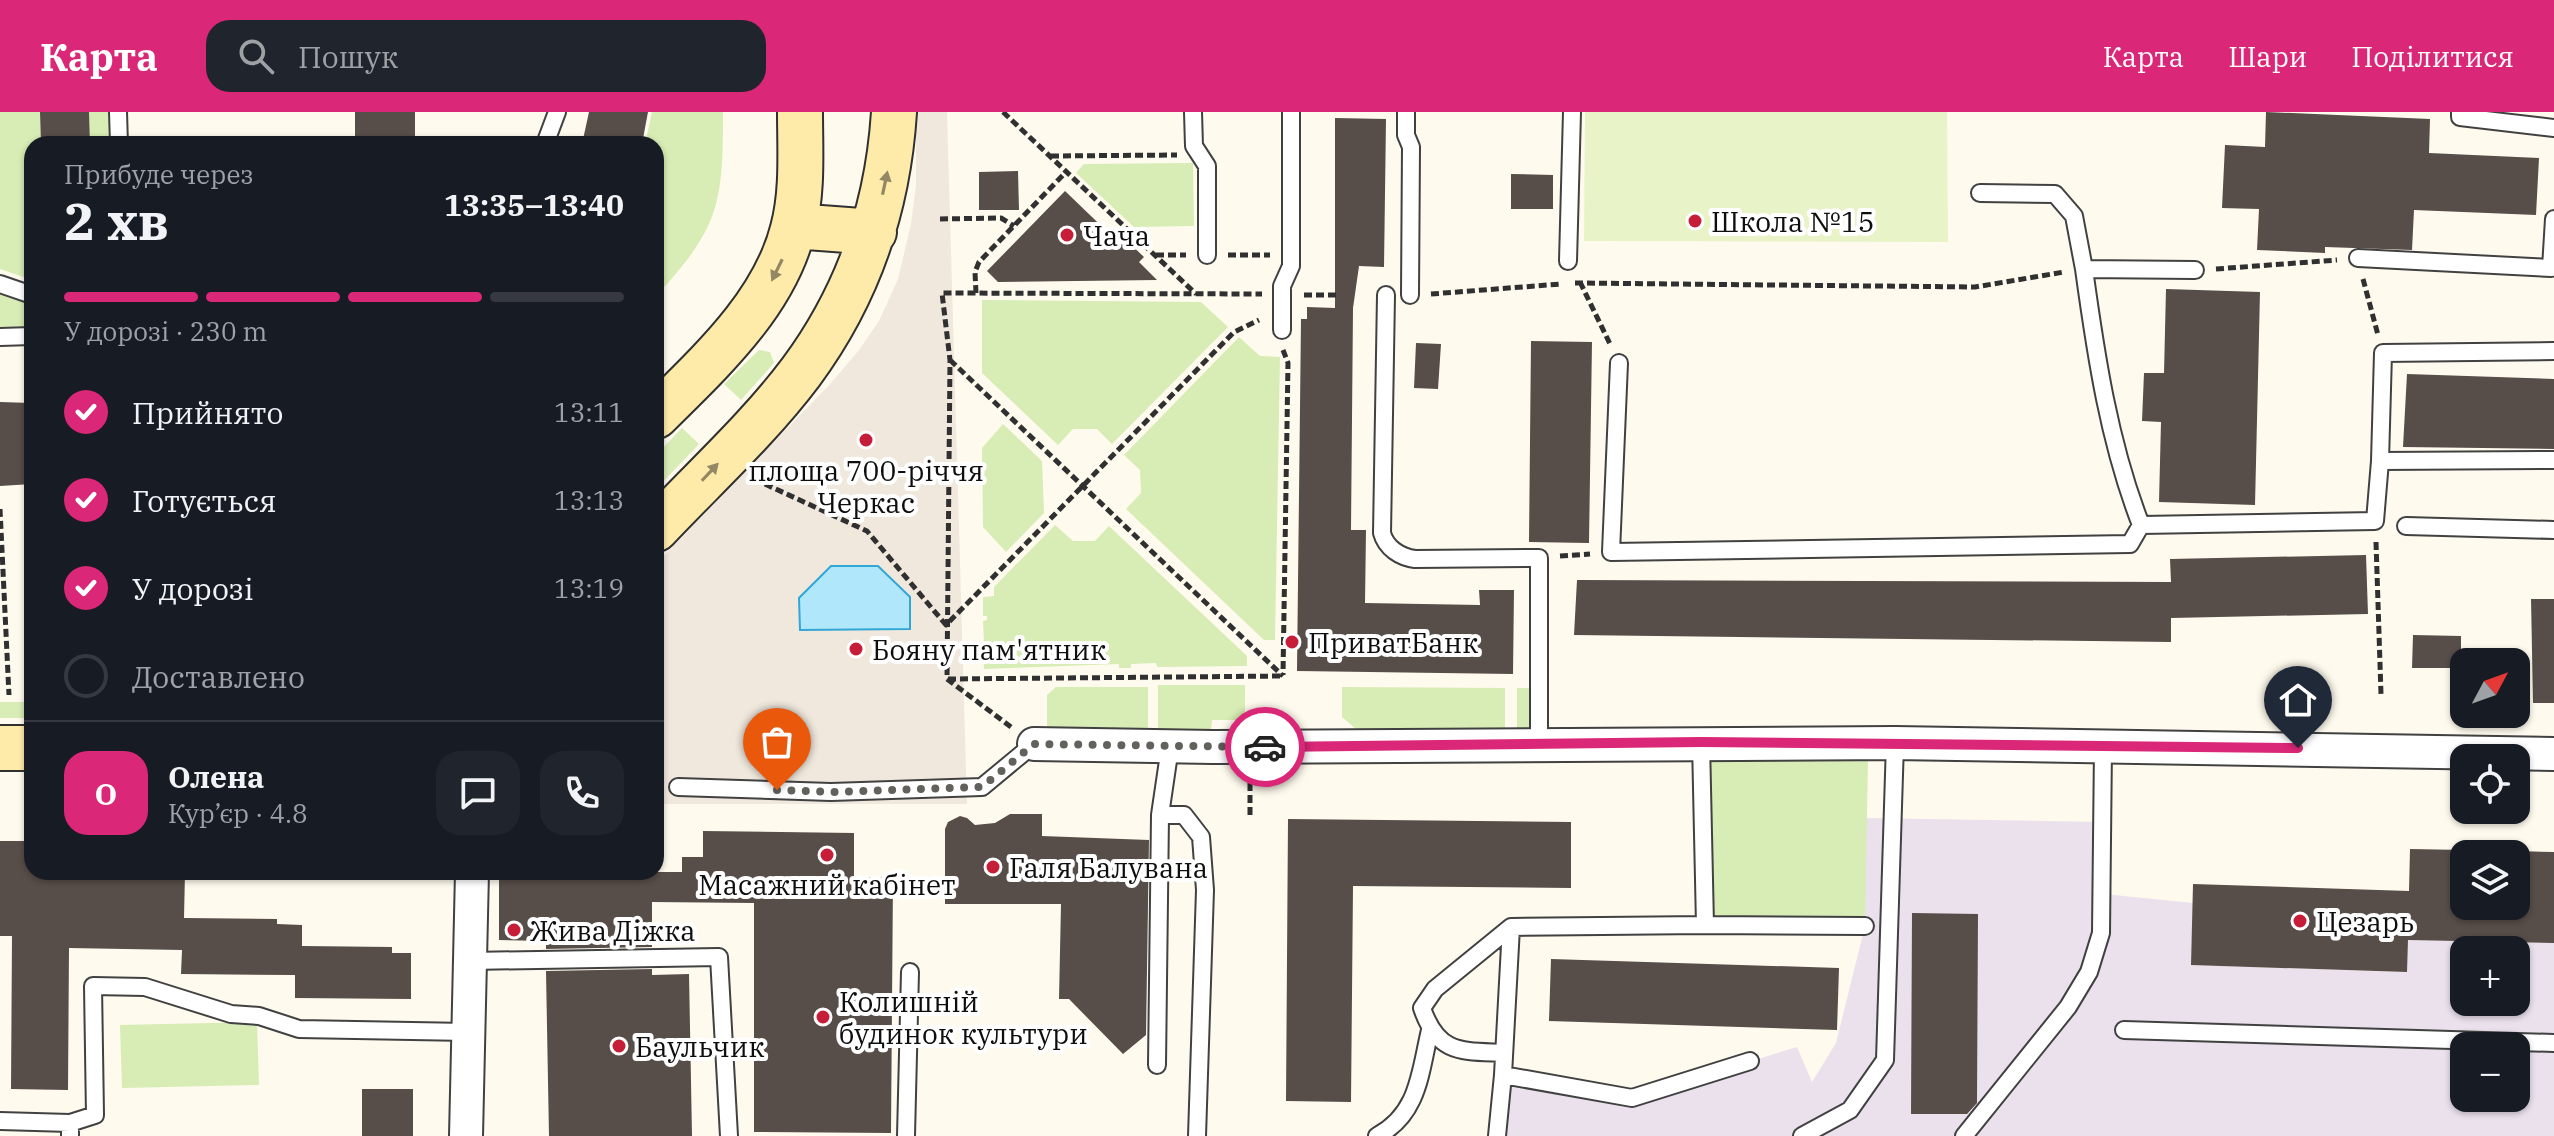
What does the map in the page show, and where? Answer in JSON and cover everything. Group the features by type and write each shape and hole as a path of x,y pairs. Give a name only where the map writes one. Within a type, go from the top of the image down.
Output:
{"main road":[{"path":"664,408 727,342 777,273 794,226 800,112"},
{"path":"664,521 801,372 844,301 874,232 888,170 894,112"},
{"path":"794,226 874,232"},
{"path":"0,748 24,748"}],"street":[{"path":"1034,744 1251,747 1895,743 2554,754"},
{"path":"466,1136 472,880"}],"lane":[{"path":"118,112 119,136"},
{"path":"548,136 557,112"},
{"path":"1193,112 1194,146 1207,166 1207,255"},
{"path":"1282,330 1283,281 1291,266 1291,112"},
{"path":"1406,112 1406,135 1411,147 1410,295"},
{"path":"1568,261 1572,112"},
{"path":"2460,112 2460,117 2554,128"},
{"path":"1980,193 2055,194 2074,216 2097,361 2123,481 2141,525"},
{"path":"2358,258 2551,268 2554,219"},
{"path":"2084,269 2195,270"},
{"path":"0,284 24,292"},
{"path":"1386,295 1384,541 1400,555 1415,559 1539,558 1539,744"},
{"path":"0,337 24,336"},
{"path":"2141,525 2375,521 2383,353 2554,351"},
{"path":"1619,363 1611,552 2130,544 2141,525"},
{"path":"2380,461 2554,460"},
{"path":"2406,526 2554,530"},
{"path":"1701,742 1705,925"},
{"path":"1802,1136 1850,1110 1885,1060 1895,743"},
{"path":"678,787 831,792 982,787 1034,744"},
{"path":"1157,1065 1160,815 1170,747"},
{"path":"1964,1136 2068,1007 2089,972 2101,933 2103,747"},
{"path":"1160,815 1184,815 1201,837 1205,890 1197,1136"},
{"path":"1504,1053 1457,1051 1430,1030 1422,1008 1435,989 1511,927 1865,926"},
{"path":"1497,1136 1511,927"},
{"path":"470,961 719,957 729,1136"},
{"path":"906,1136 910,972"},
{"path":"0,1121 70,1129 95,1115 93,986 145,987 231,1014 259,1016 299,1029 468,1032"},
{"path":"1377,1136 1392,1128 1412,1104 1430,1030"},
{"path":"2124,1030 2554,1043"},
{"path":"1503,1075 1632,1098 1750,1061"}],"path":[{"path":"1003,112 1196,294"},
{"path":"1050,156 1201,155"},
{"path":"976,293 976,267 1066,172"},
{"path":"940,219 1001,218 1014,226"},
{"path":"2195,270 2358,258 2383,353"},
{"path":"1410,295 1580,282 1975,287 2084,269"},
{"path":"1580,282 1619,363"},
{"path":"947,679 950,360 942,293 1196,294 1282,302 1337,295"},
{"path":"946,625 1234,332 1282,302"},
{"path":"1282,330 1283,351 1288,363 1283,676"},
{"path":"950,360 1283,676"},
{"path":"754,479 867,531 946,625"},
{"path":"0,509 9,695"},
{"path":"2375,521 2381,694"},
{"path":"1539,558 1611,552"},
{"path":"947,679 1283,676"},
{"path":"947,679 1034,744"},
{"path":"1250,815 1251,747"}],"shaded area":[{"name":"площа 700-річчя Черкас","path":"916,112 947,112 967,804 664,804 664,556 831,383 879,321 898,279 911,224 916,185"},
{"path":"1865,818 2104,822 2104,894 2193,903 2191,965 2406,972 2408,940 2450,941 2450,1016 2530,1016 2530,943 2554,943 2554,1136 1497,1136 1503,1075 1632,1098 1797,1047 1812,1082 1836,1043 1865,926"}],"green space":[{"path":"0,112 40,112 41,136 24,136 24,277 0,269"},
{"path":"89,112 109,112 110,136 90,136"},
{"path":"652,112 723,112 722,170 714,213 693,251 664,287 664,136 647,136"},
{"path":"1585,112 1947,112 1948,242 1584,241"},
{"path":"1193,163 1194,226 1134,227 1076,173 1084,164"},
{"path":"0,290 24,298 24,329 0,329"},
{"path":"982,300 1201,302 1228,327 1112,444 1097,429 1073,429 1058,445 982,373"},
{"path":"1239,337 1260,356 1280,357 1275,640 1264,640 1126,509 1141,493 1140,470 1124,455"},
{"path":"759,350 770,352 774,363 741,400 724,384"},
{"path":"1003,424 1042,461 1044,513 1006,552 983,527 982,448"},
{"path":"682,428 699,444 664,481 664,447"},
{"path":"1055,525 1073,541 1095,541 1109,526 1247,656 1247,666 1157,667 1156,663 1131,664 1131,668 1119,668 1119,664 984,669 983,647 987,644 984,643 983,621 987,620 987,616 983,616 983,597 994,596 994,587"},
{"path":"1158,685 1245,685 1245,730 1241,730 1241,720 1212,720 1211,730 1158,729"},
{"path":"1056,687 1148,687 1148,729 1047,729 1047,695"},
{"path":"1342,687 1505,688 1505,731 1357,730 1342,717"},
{"path":"1517,688 1531,688 1531,731 1517,731"},
{"path":"0,702 24,702 24,718 0,718"},
{"path":"1702,758 1868,759 1865,926 1705,925"},
{"path":"257,1022 259,1085 122,1088 120,1025"}],"water":[{"path":"831,566 878,566 910,597 910,629 800,630 799,598"}],"building":[{"path":"40,112 89,112 90,136 41,136"},
{"path":"355,112 415,112 415,136 355,136"},
{"path":"589,112 648,112 644,136 584,136"},
{"path":"2266,112 2430,119 2429,153 2539,158 2536,215 2414,210 2412,250 2325,247 2325,253 2257,250 2259,209 2222,208 2225,145 2265,147"},
{"path":"1335,118 1386,119 1384,267 1359,266 1353,308 1351,530 1366,530 1365,603 1480,605 1479,590 1514,590 1513,674 1297,671 1301,319 1307,319 1307,307 1335,308"},
{"path":"1018,171 1019,210 979,210 979,172"},
{"path":"1511,174 1553,175 1553,209 1511,209"},
{"name":"Чача","path":"1065,191 1118,242 1123,237 1144,257 1139,262 1157,280 998,282 987,271"},
{"path":"2166,289 2260,292 2255,505 2159,502 2161,422 2142,421 2144,373 2164,373"},
{"path":"1531,341 1592,342 1589,543 1529,542"},
{"path":"1416,343 1441,344 1438,389 1414,388"},
{"path":"2407,374 2554,379 2554,449 2403,447"},
{"path":"0,402 24,403 24,484 0,486"},
{"path":"2366,555 2368,614 2171,618 2171,642 1574,635 1577,580 2171,582 2170,559"},
{"path":"2531,599 2554,599 2554,703 2533,703"},
{"path":"2413,635 2461,636 2461,648 2450,648 2450,668 2412,668"},
{"path":"1010,814 1042,814 1042,836 1149,840 1146,1035 1123,1054 1069,999 1059,999 1061,904 945,904 945,829 948,822 960,816 975,825 995,823"},
{"path":"1288,819 1571,822 1571,888 1353,886 1351,1102 1286,1101"},
{"name":"Колишній будинок культури","path":"703,831 854,833 854,877 893,878 891,1133 754,1132 754,903 652,902 652,947 546,949 546,941 499,940 499,880 664,880 664,872 682,872 682,857 703,857"},
{"path":"0,841 24,841 24,880 185,880 184,918 277,919 277,924 302,925 302,946 392,947 392,953 411,953 411,999 295,998 295,975 181,974 182,950 69,948 68,1090 11,1089 12,936 0,936"},
{"name":"Цезарь","path":"2410,849 2450,850 2450,920 2530,920 2530,851 2554,852 2554,943 2530,943 2530,936 2450,936 2450,941 2408,940 2407,972 2191,965 2193,884 2409,891"},
{"path":"1912,913 1978,914 1977,1103 1967,1114 1911,1114"},
{"path":"1551,959 1839,968 1837,1030 1549,1021"},
{"name":"Баульчик","path":"652,969 652,975 689,974 692,1136 549,1136 546,971"},
{"path":"362,1089 413,1089 413,1136 362,1136"}],"way so far":[{"path":"777,790 831,792 982,787 1034,744 1265,747"}],"place":[{"name":"Школа №15","path":"1695,221"},
{"name":"Чача","path":"1067,235"},
{"name":"площа 700-річчя Черкас","path":"866,440"},
{"name":"ПриватБанк","path":"1292,642"},
{"name":"Бояну пам'ятник","path":"856,649"},
{"name":"Масажний кабінет","path":"827,855"},
{"name":"Галя Балувана","path":"993,867"},
{"name":"Цезарь","path":"2300,921"},
{"name":"Жива Діжка","path":"514,930"},
{"name":"Колишній будинок культури","path":"823,1017"},
{"name":"Баульчик","path":"619,1046"}],"route":[{"path":"1265,747 1701,742 2298,748"}]}
